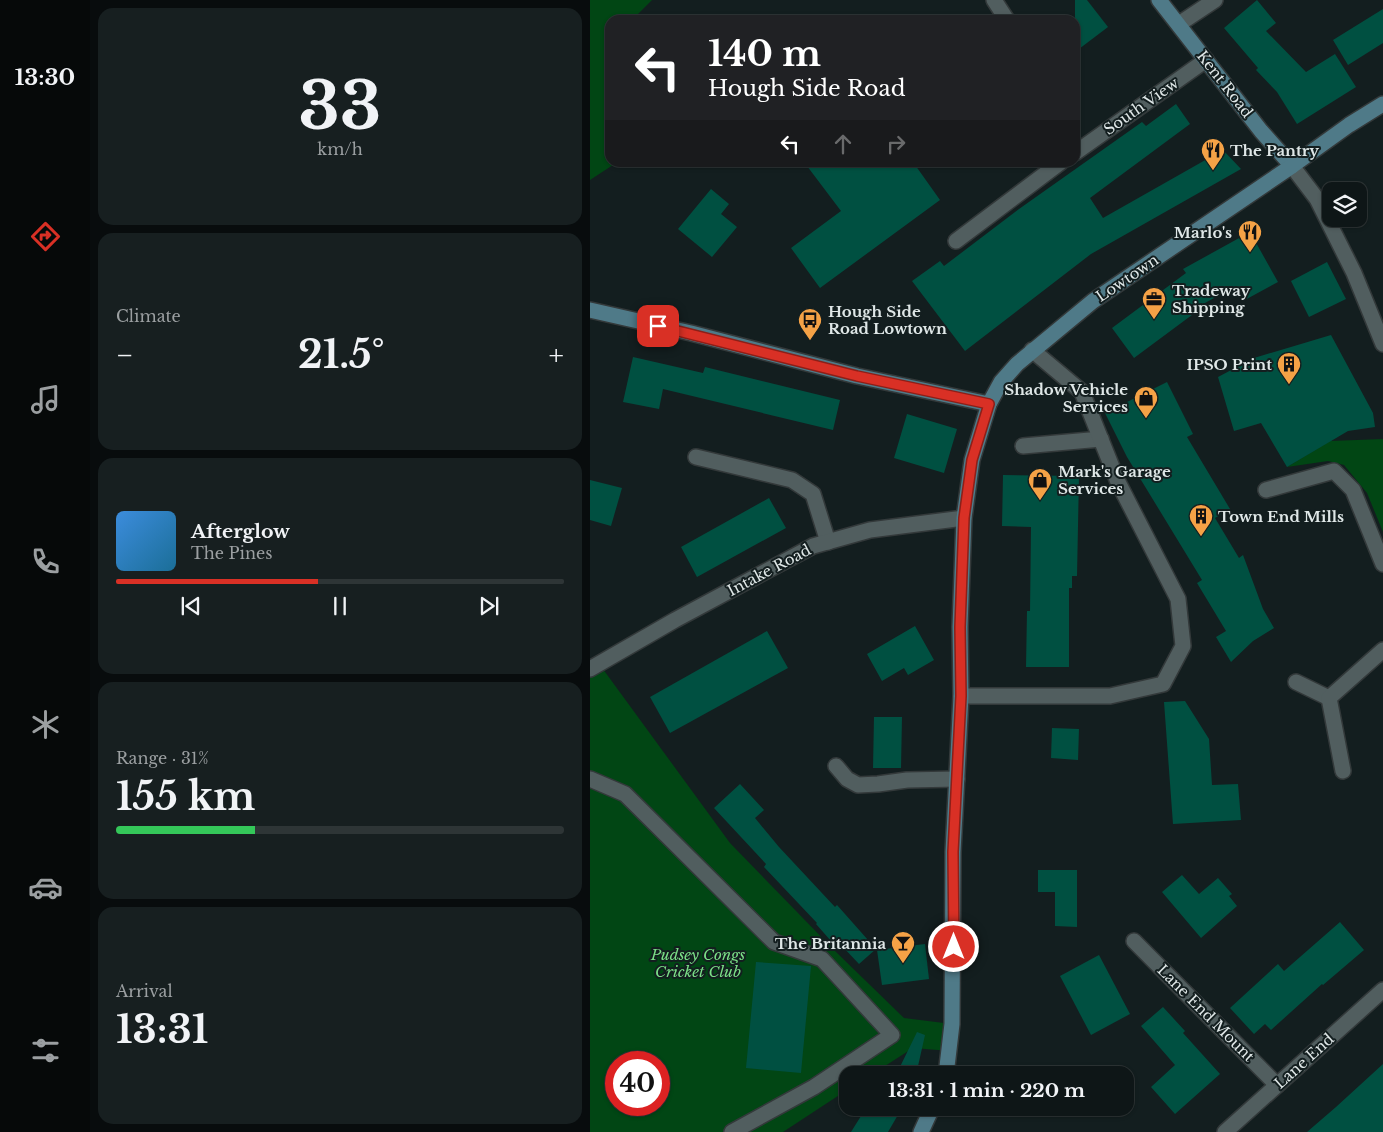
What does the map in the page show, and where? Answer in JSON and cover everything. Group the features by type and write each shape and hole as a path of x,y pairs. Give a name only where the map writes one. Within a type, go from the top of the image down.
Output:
{"street":[{"path":"994,0 1004,15"},
{"name":"Kent Road","path":"1159,0 1261,131 1292,166"},
{"path":"1179,24 1215,0"},
{"name":"South View","path":"1080,148 1206,60"},
{"name":"Lowtown","path":"948,1066 952,1024 953,852 961,696 960,627 964,518 972,460 989,404 1001,382 1017,364 1093,301 1349,125 1383,104"},
{"path":"1292,166 1317,199 1354,273 1383,344"},
{"path":"956,241 1054,167"},
{"path":"590,310 691,333 857,376 989,404"},
{"path":"961,696 1110,696 1163,684 1183,646 1178,599 1118,482 1082,392 1032,350"},
{"path":"1023,446 1101,439"},
{"path":"696,457 792,480 813,494 828,542"},
{"path":"1266,490 1334,471 1353,490 1383,564"},
{"name":"Intake Road","path":"590,669 675,620 812,546 870,530 964,518"},
{"path":"1329,698 1383,650"},
{"path":"1296,682 1329,698"},
{"path":"1329,698 1343,771"},
{"path":"836,766 848,779 858,784 878,784 906,780 957,779"},
{"path":"590,779 625,794 774,942 822,959 892,1036 814,1088 732,1132"},
{"name":"Lane End Mount","path":"1134,941 1277,1085"},
{"name":"Lane End","path":"1225,1132 1383,990"},
{"path":"921,1132 928,1116"}],"green space":[{"path":"590,0 652,0 637,15 605,15 605,167 610,167 590,180"},
{"path":"1383,439 1383,532 1367,493 1344,465 1328,461 1287,467 1330,441"},
{"name":"Pudsey Congs Cricket Club","path":"600,665 730,843 834,950 904,1018 952,1024 950,1051 913,1048 885,1066 839,1066 839,1095 783,1132 590,1132 590,669"}],"building":[{"path":"1075,0 1087,0 1108,27 1080,48 1080,15 1075,15"},
{"path":"1257,0 1276,23 1266,31 1306,72 1335,54 1356,87 1297,124 1277,92 1256,70 1258,68 1224,28"},
{"path":"1383,9 1383,43 1348,65 1333,40"},
{"path":"1176,104 1190,124 1090,198 1103,218 1223,150 1241,169 1091,254 965,351 912,281 940,261 944,266 1019,209 1142,122 1146,126"},
{"path":"808,167 917,167 940,200 820,288 791,248 841,211"},
{"path":"711,189 729,204 721,214 737,227 712,257 678,229"},
{"path":"1250,232 1278,282 1243,301 1236,286 1194,309 1196,312 1134,358 1112,328 1186,273 1183,269"},
{"path":"1327,262 1346,299 1309,317 1291,281"},
{"name":"IPSO Print","path":"1331,335 1373,413 1375,427 1348,431 1287,467 1261,423 1234,431 1218,377 1254,358"},
{"path":"633,357 703,373 705,367 840,400 833,430 663,389 659,409 623,402"},
{"name":"Town End Mills","path":"1167,382 1193,434 1187,437 1230,509 1215,518 1239,558 1243,555 1263,609 1274,628 1253,641 1231,662 1216,637 1226,631 1197,583 1202,580 1127,457 1105,413"},
{"path":"907,414 957,429 944,473 894,458"},
{"path":"1003,475 1079,476 1077,576 1072,576 1072,588 1069,588 1069,667 1026,667 1027,611 1030,611 1031,527 1002,526"},
{"path":"590,480 622,488 611,526 590,520"},
{"path":"769,498 786,528 697,577 681,547"},
{"path":"915,626 934,660 908,675 904,668 882,681 867,654"},
{"path":"767,631 788,668 670,733 650,697"},
{"path":"1185,701 1209,739 1212,785 1238,784 1241,820 1173,824 1164,702"},
{"path":"874,717 902,717 901,768 873,768"},
{"path":"1052,728 1079,729 1078,760 1051,758"},
{"path":"740,784 764,810 755,818 779,847 835,907 837,905 876,949 859,964 842,946 838,949 817,923 764,867 766,864 714,808"},
{"path":"1038,870 1077,870 1077,927 1055,926 1055,892 1038,892"},
{"path":"1182,875 1199,894 1218,878 1232,894 1229,896 1237,906 1201,938 1162,892"},
{"path":"1340,922 1364,950 1322,984 1271,1030 1265,1024 1254,1034 1230,1008 1278,964 1284,971"},
{"name":"The Britannia","path":"925,944 929,979 882,985 877,950"},
{"path":"1099,955 1130,1014 1091,1035 1060,976"},
{"name":"Pudsey Congs Cricket Club","path":"756,962 811,966 801,1073 746,1068"},
{"path":"1163,1007 1185,1031 1183,1033 1220,1074 1175,1114 1151,1087 1175,1065 1141,1026"},
{"path":"917,1032 925,1035 918,1066 900,1066"},
{"path":"1383,1064 1383,1132 1307,1132 1336,1107"},
{"path":"861,1116 897,1116 888,1132 851,1132"}],"place":[{"name":"The Pantry","path":"1213,171"},
{"name":"Marlo's","path":"1250,253"},
{"name":"Tradeway Shipping","path":"1154,320"},
{"name":"Hough Side Road Lowtown","path":"810,341"},
{"name":"IPSO Print","path":"1289,385"},
{"name":"Shadow Vehicle Services","path":"1146,419"},
{"name":"Mark's Garage Services","path":"1040,501"},
{"name":"Town End Mills","path":"1201,537"},
{"name":"The Britannia","path":"903,964"}],"route":[{"path":"658,326 857,376 989,404 972,460 964,518 960,627 961,696 953,852 954,947"}]}
